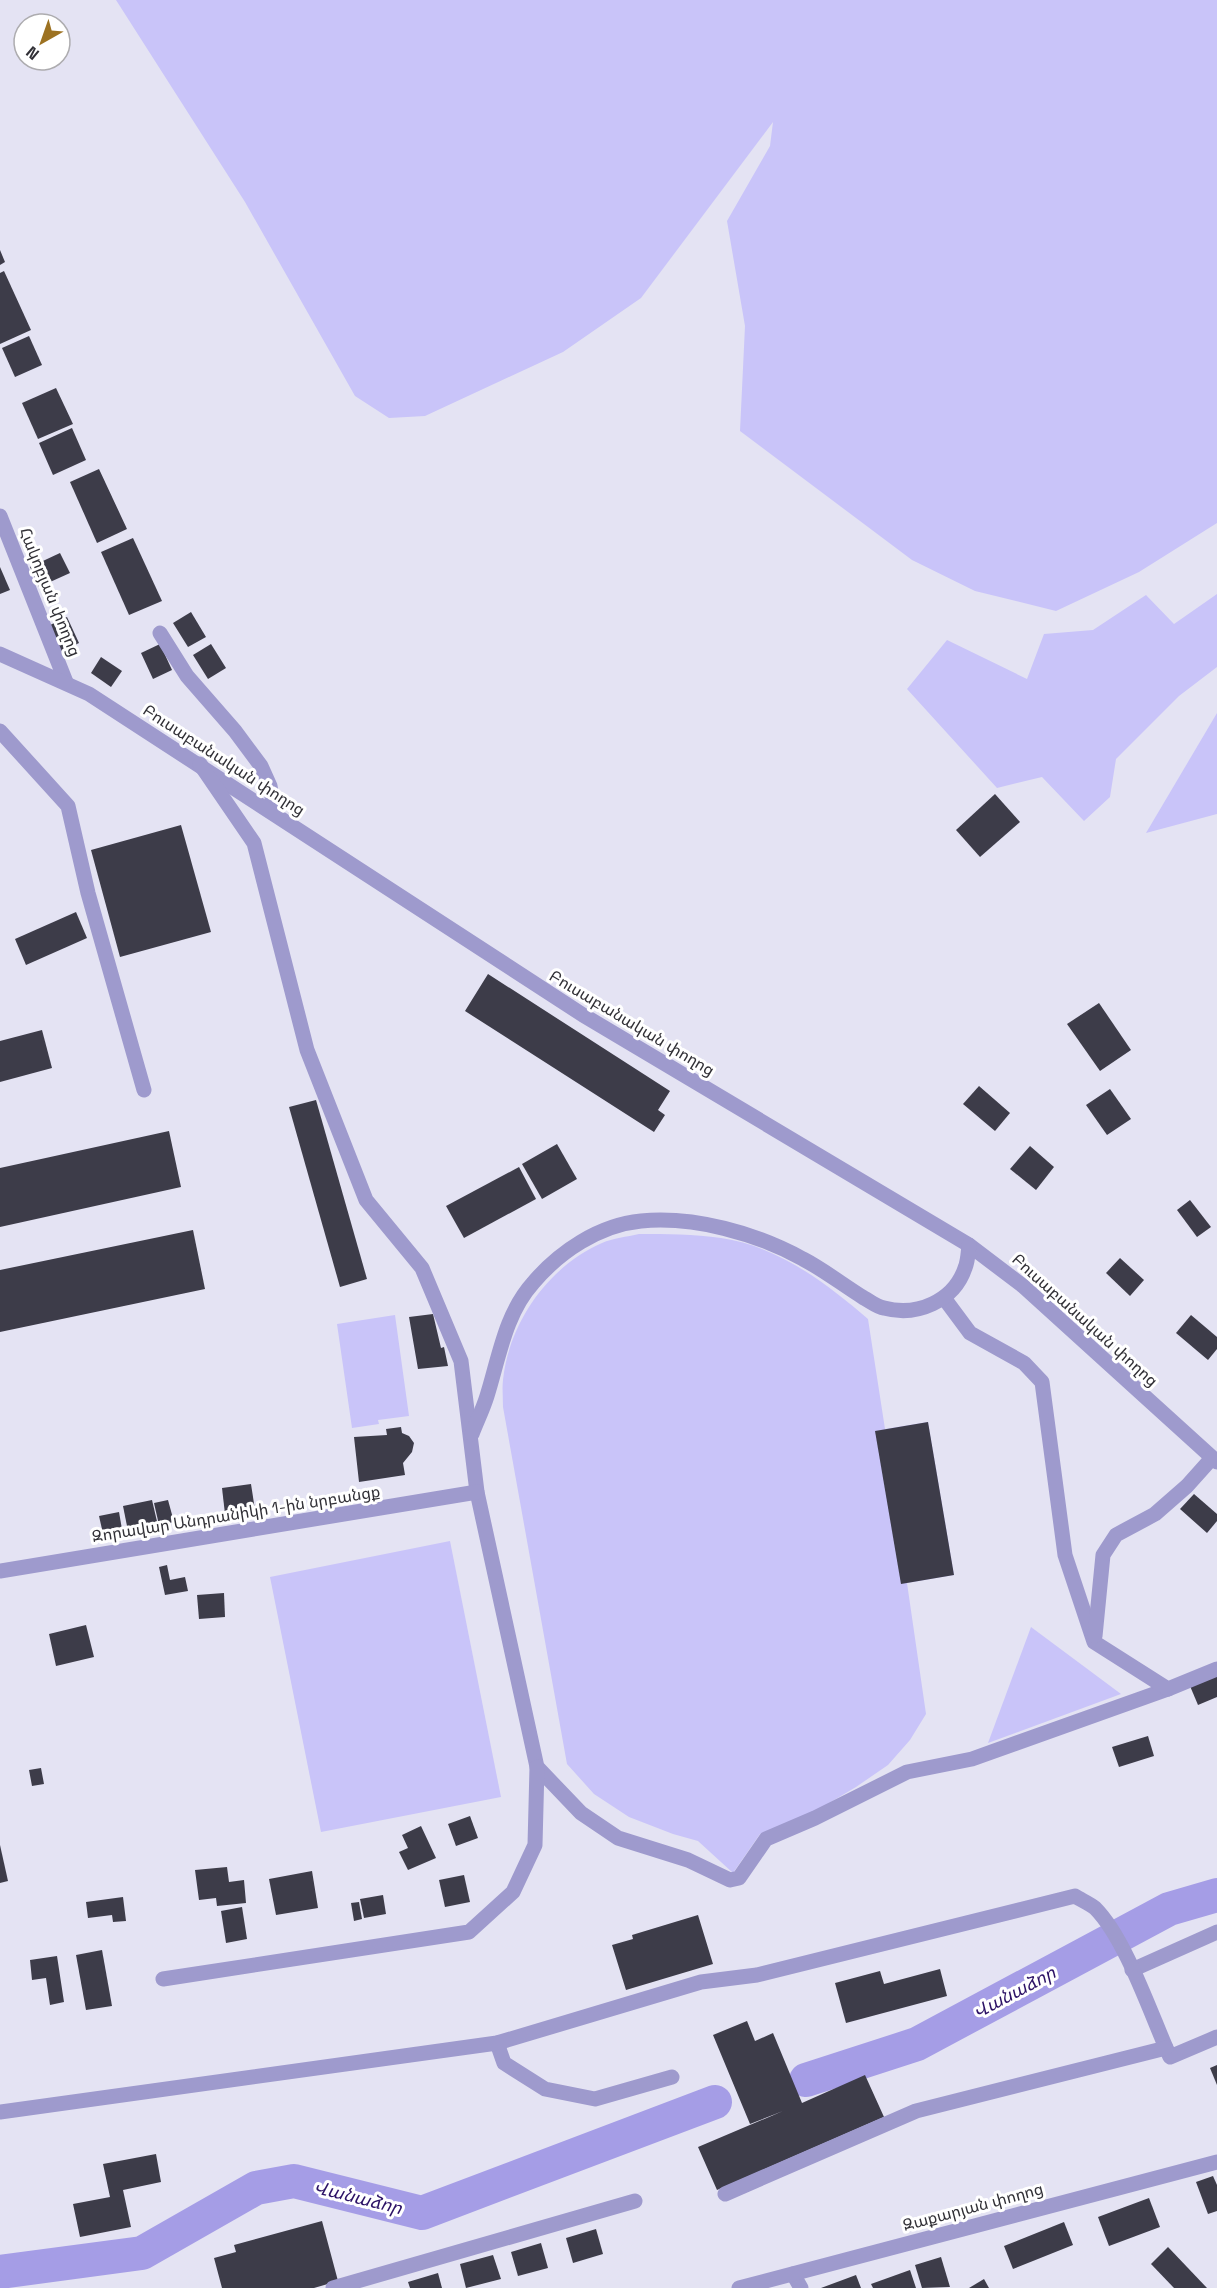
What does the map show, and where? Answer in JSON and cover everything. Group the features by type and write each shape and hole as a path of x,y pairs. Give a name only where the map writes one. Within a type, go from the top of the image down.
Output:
{"street":[{"name":"Հակոբյան փողոց","path":"0,516 66,682"},
{"path":"160,633 187,676 235,731 261,766 270,786 275,814"},
{"name":"Բուսաբանական փողոց","path":"0,654 89,694 583,1015 969,1245 1023,1286 1214,1460"},
{"path":"0,732 68,806 88,893 144,1090"},
{"path":"163,1979 470,1932 513,1892 535,1845 537,1767 477,1492 461,1361 422,1268 366,1200 307,1050 254,843 200,764"},
{"path":"470,1437 486,1397 511,1317 531,1285 558,1256 601,1232 640,1221 686,1221 727,1230 763,1240 802,1259 882,1308 906,1312 925,1307 944,1298 957,1286 966,1267 969,1245"},
{"path":"944,1298 970,1333 1024,1363 1042,1382 1065,1555 1094,1642 1168,1689"},
{"path":"1094,1642 1103,1555 1109,1545 1116,1535 1155,1514 1214,1460"},
{"name":"Զորավար Անդրանիկի 1-ին նրբանցք","path":"0,1571 477,1492"},
{"path":"537,1767 581,1813 618,1838 688,1860 730,1880 739,1878 766,1839 815,1818 907,1772 972,1759 1168,1689 1217,1669"},
{"path":"0,2112 497,2043 701,1982 757,1975 1075,1896 1093,1906 1109,1926 1132,1970 1170,2057 1217,2037"},
{"path":"1132,1970 1217,1932"},
{"path":"497,2043 504,2063 545,2090 595,2099 672,2077"},
{"path":"725,2194 916,2111 1166,2048"},
{"name":"Զաքարյան փողոց","path":"739,2288 1217,2162"},
{"path":"333,2288 635,2201"},
{"path":"793,2274 801,2288"}],"shaded area":[{"path":"116,0 1217,0 1217,523 1139,572 1056,611 975,591 912,560 740,431 745,326 727,221 770,146 773,122 641,298 563,352 425,416 389,418 355,396 245,202"},
{"path":"1217,594 1217,667 1179,696 1116,759 1110,797 1084,821 1042,777 997,788 907,689 947,640 1027,679 1044,634 1093,630 1146,595 1174,624"},
{"path":"1217,713 1217,814 1146,833"},
{"path":"639,1234 680,1234 721,1238 762,1249 800,1268 868,1319 885,1429 928,1422 954,1575 907,1583 926,1714 910,1740 888,1765 856,1787 814,1812 760,1834 733,1873 698,1841 629,1817 594,1794 567,1764 503,1407 503,1383 507,1358 523,1317 535,1298 565,1266 583,1253 606,1241"},
{"path":"395,1315 409,1416 378,1420 379,1424 352,1428 337,1324"},
{"path":"450,1541 501,1797 321,1832 270,1577"},
{"path":"1031,1627 1121,1694 988,1743"}],"building":[{"path":"0,250 5,262 0,265"},
{"path":"4,271 31,330 0,344 0,273"},
{"path":"29,336 42,365 15,377 2,348"},
{"path":"56,388 73,424 38,439 22,403"},
{"path":"72,428 86,460 53,475 39,443"},
{"path":"99,469 127,529 97,543 70,482"},
{"path":"133,538 162,601 129,615 101,552"},
{"path":"60,553 70,573 39,587 30,567"},
{"path":"0,567 10,590 0,594"},
{"path":"191,612 206,637 188,647 173,623"},
{"path":"67,617 79,643 60,652 48,626"},
{"path":"160,644 172,670 153,679 141,653"},
{"path":"211,644 226,668 208,679 193,655"},
{"path":"101,657 122,671 111,687 91,673"},
{"path":"995,794 1020,822 980,857 956,830"},
{"path":"181,825 211,932 120,957 91,850"},
{"path":"76,912 87,938 26,965 15,939"},
{"path":"488,974 670,1091 658,1110 665,1115 654,1132 465,1011"},
{"path":"1099,1003 1131,1050 1100,1071 1067,1024"},
{"path":"42,1030 52,1068 0,1082 0,1041"},
{"path":"979,1086 1010,1113 995,1131 963,1104"},
{"path":"1110,1089 1131,1119 1107,1135 1086,1105"},
{"path":"316,1100 367,1279 340,1287 289,1107"},
{"path":"169,1131 181,1187 0,1227 0,1168"},
{"path":"557,1144 577,1179 542,1199 522,1164"},
{"path":"1030,1146 1054,1167 1036,1190 1010,1169"},
{"path":"519,1167 536,1199 464,1238 446,1206"},
{"path":"1190,1200 1211,1227 1197,1237 1177,1210"},
{"path":"193,1230 205,1289 0,1332 0,1270"},
{"path":"1120,1258 1144,1280 1130,1296 1106,1273"},
{"path":"433,1314 448,1366 418,1369 409,1317"},
{"path":"1191,1315 1217,1337 1217,1349 1208,1360 1176,1333"},
{"path":"928,1422 954,1575 901,1584 875,1431"},
{"path":"401,1427 402,1433 409,1436 414,1443 412,1452 403,1463 405,1475 359,1482 354,1437 387,1435 386,1429"},
{"path":"251,1484 255,1510 225,1514 222,1488"},
{"path":"1194,1494 1217,1514 1217,1521 1207,1533 1180,1509"},
{"path":"152,1500 159,1530 129,1536 123,1506"},
{"path":"168,1500 174,1522 159,1525 154,1503"},
{"path":"119,1512 123,1535 104,1538 99,1516"},
{"path":"167,1565 170,1580 185,1577 188,1591 165,1595 159,1567"},
{"path":"224,1593 225,1617 199,1619 197,1595"},
{"path":"86,1625 94,1657 56,1666 49,1634"},
{"path":"1217,1675 1217,1697 1198,1705 1190,1686"},
{"path":"1148,1736 1154,1756 1119,1767 1112,1747"},
{"path":"41,1768 44,1784 32,1786 29,1770"},
{"path":"470,1816 478,1838 456,1846 448,1824"},
{"path":"421,1826 436,1858 408,1870 399,1852 408,1848 402,1835"},
{"path":"0,1845 8,1881 0,1883"},
{"path":"227,1867 229,1882 244,1880 246,1903 217,1906 216,1898 199,1900 195,1870"},
{"path":"312,1871 318,1908 276,1915 269,1879"},
{"path":"464,1875 470,1902 445,1907 439,1880"},
{"path":"383,1895 386,1914 364,1918 360,1899"},
{"path":"123,1897 126,1921 113,1922 112,1915 88,1918 86,1902"},
{"path":"359,1902 362,1919 354,1921 351,1903"},
{"path":"242,1907 247,1939 226,1943 221,1911"},
{"path":"698,1915 713,1964 626,1990 612,1945 633,1939 632,1935"},
{"path":"102,1950 112,2006 86,2010 76,1955"},
{"path":"57,1956 64,2002 50,2005 46,1978 32,1980 30,1960"},
{"path":"940,1969 947,1996 846,2023 835,1983 880,1971 884,1984"},
{"path":"747,2021 755,2041 773,2033 802,2103 865,2075 884,2117 717,2190 698,2147 783,2111 750,2124 713,2035"},
{"path":"1217,2065 1217,2085 1210,2068"},
{"path":"156,2154 161,2182 123,2190 131,2227 80,2237 73,2204 110,2197 103,2164"},
{"path":"1213,2176 1217,2185 1217,2211 1208,2214 1196,2182"},
{"path":"1149,2198 1160,2227 1109,2246 1098,2217"},
{"path":"322,2221 338,2281 314,2288 222,2288 214,2258 236,2252 234,2245"},
{"path":"1064,2222 1073,2245 1013,2269 1004,2246"},
{"path":"596,2229 603,2254 573,2263 566,2238"},
{"path":"541,2243 548,2268 518,2276 511,2252"},
{"path":"1168,2247 1207,2288 1174,2288 1151,2264"},
{"path":"493,2255 501,2279 466,2288 460,2264"},
{"path":"941,2257 950,2287 922,2288 915,2265"},
{"path":"910,2270 916,2288 873,2288 871,2284"},
{"path":"438,2273 442,2288 410,2288 408,2282"},
{"path":"856,2275 861,2288 821,2288"},
{"path":"984,2279 989,2288 969,2288"}],"waterway":[{"name":"Վանաձոր","path":"806,2080 917,2044 1169,1909 1217,1895"},
{"name":"Վանաձոր","path":"0,2272 142,2253 256,2188 294,2181 422,2213 715,2102"}]}
